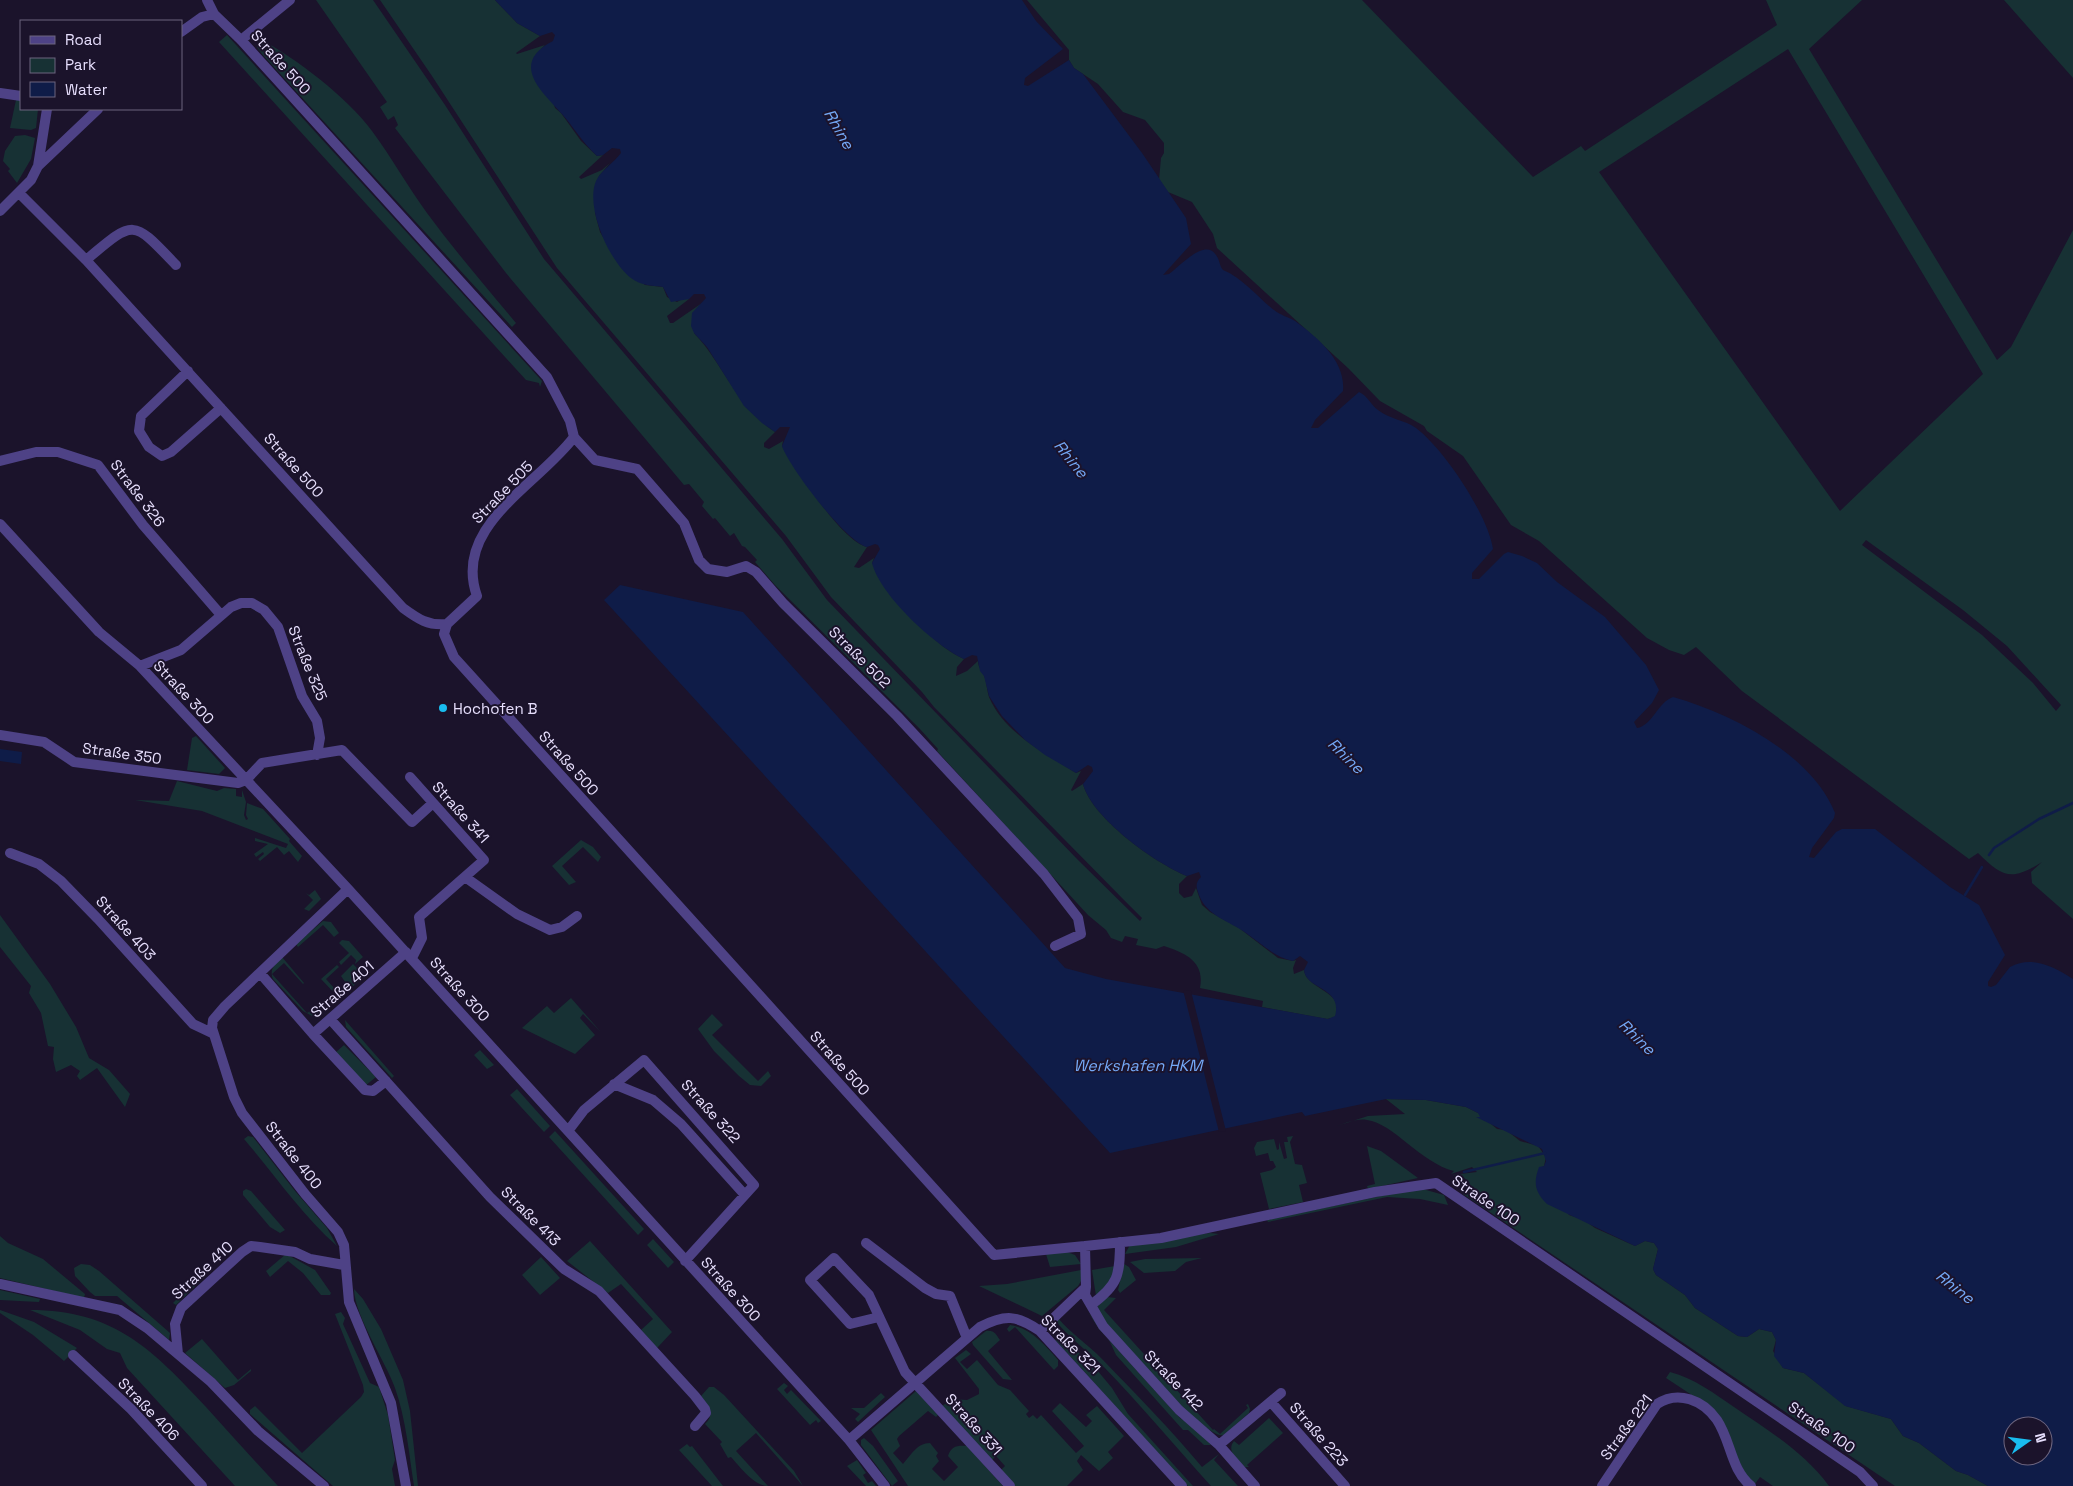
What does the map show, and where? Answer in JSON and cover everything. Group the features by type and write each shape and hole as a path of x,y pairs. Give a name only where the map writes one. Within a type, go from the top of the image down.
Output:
{"street":[{"path":"182,31 202,17 214,14 207,0"},
{"path":"242,40 290,0"},
{"name":"Straße 500","path":"214,14 242,40 547,377 570,421 574,437"},
{"path":"0,93 20,96"},
{"path":"0,210 31,180 38,166 47,110"},
{"path":"38,166 97,110"},
{"name":"Straße 500","path":"19,193 86,260 403,608 420,621 436,625 447,624 444,634 454,657 994,1255 1085,1246"},
{"path":"86,260 119,232 133,229 145,233 176,265"},
{"path":"188,371 141,416 139,432 149,446 162,456 171,452 221,408"},
{"name":"Straße 505","path":"447,624 477,596 472,573 477,541 488,525 560,455 574,437"},
{"name":"Straße 502","path":"574,437 595,460 637,469 684,523 699,560 708,569 727,572 746,566 756,572 783,603 897,716 1044,874 1078,918 1081,934 1055,946"},
{"name":"Straße 326","path":"0,461 36,452 58,452 98,464 143,525 221,616"},
{"name":"Straße 300","path":"0,524 99,632 140,666 348,888 849,1440 885,1486"},
{"name":"Straße 325","path":"140,666 181,650 231,607 241,603 252,603 264,610 278,626 302,696 317,721 320,738 317,755"},
{"name":"Straße 350","path":"0,735 44,742 74,762 228,782 246,780"},
{"path":"246,780 262,764 342,750 412,822 432,803"},
{"name":"Straße 341","path":"409,955 422,938 419,917 484,860 410,777"},
{"name":"Straße 403","path":"10,853 39,864 60,881 98,919 193,1024 212,1033"},
{"path":"465,876 517,914 550,930 562,927 577,916"},
{"path":"212,1033 214,1020 218,1013 348,888"},
{"name":"Straße 401","path":"260,973 313,1034 409,955"},
{"name":"Straße 413","path":"330,1019 490,1197 564,1269 599,1291 695,1396 706,1413 695,1426"},
{"name":"Straße 400","path":"212,1033 234,1096 242,1113 305,1194 338,1232 344,1245 344,1265 349,1302 391,1403 406,1486"},
{"path":"313,1034 365,1090 373,1091 386,1081"},
{"name":"Straße 322","path":"568,1131 584,1110 644,1060 754,1185 744,1194"},
{"path":"614,1084 653,1100 680,1124 744,1194 685,1261"},
{"name":"Straße 100","path":"1085,1246 1161,1238 1375,1192 1436,1183 1764,1405 1860,1472 1873,1486"},
{"path":"1091,1305 1110,1292 1115,1285 1120,1260 1120,1242"},
{"path":"866,1243 925,1288 936,1294 950,1296 967,1338"},
{"name":"Straße 410","path":"178,1354 175,1324 181,1308 251,1246 295,1252 310,1259 344,1265"},
{"path":"1040,1331 1086,1287 1085,1246"},
{"path":"879,1316 850,1324 810,1280 834,1258 869,1295 879,1316 905,1372 916,1382"},
{"path":"0,1284 120,1310 147,1328 211,1382 258,1430 324,1486"},
{"name":"Straße 142","path":"1086,1287 1085,1296 1103,1326 1179,1410 1220,1445 1254,1486"},
{"name":"Straße 321","path":"849,1440 980,1327 1003,1317 1014,1318 1028,1322 1040,1331 1182,1486"},
{"name":"Straße 406","path":"73,1354 131,1410 202,1486"},
{"name":"Straße 331","path":"916,1382 1010,1486"},
{"path":"1220,1445 1281,1393"},
{"name":"Straße 221","path":"1602,1486 1657,1404 1665,1399 1683,1396 1705,1408 1717,1420 1739,1472 1751,1486"},
{"name":"Straße 223","path":"1271,1402 1345,1486"}],"green space":[{"path":"316,0 373,0 445,105 544,259 782,539 827,600 1078,860 1140,921 1142,918 934,707 831,597 786,536 557,268 432,76 380,0 495,0 517,23 540,36 516,53 545,45 541,49 555,108 561,113 581,141 597,156 603,155 579,177 581,179 602,170 610,163 599,176 595,186 595,213 600,232 615,257 645,285 663,287 667,297 677,302 682,299 689,299 667,316 670,323 673,323 702,303 696,310 694,333 705,345 741,398 762,422 775,432 764,443 764,447 769,449 783,441 782,446 820,503 845,532 856,542 867,547 854,567 859,568 874,558 872,563 913,617 936,641 964,659 957,667 956,676 967,671 978,661 985,678 989,697 1005,722 1039,750 1076,773 1081,771 1072,791 1083,784 1089,797 1111,825 1142,850 1187,876 1179,884 1179,893 1184,898 1192,896 1196,888 1202,905 1210,912 1239,928 1278,958 1296,960 1293,968 1294,974 1304,970 1306,977 1311,982 1331,996 1336,1002 1335,1017 1327,1019 1262,1007 1263,1001 1200,988 1200,971 1197,965 1180,952 1164,946 1156,949 1136,945 1138,939 1125,936 1122,942 1111,938 1106,930 1088,915 937,751 938,749 919,728 775,585 755,562 757,560 742,546 734,533 730,536 715,518 713,519 702,506 704,502 689,484 684,485 506,273 395,128 398,125 394,116 388,120 380,107 387,102"},
{"path":"1027,0 1362,0 1533,177 1581,146 1585,151 1777,25 1766,0 1862,0 1809,49 1997,360 2011,347 2073,230 2073,919 2032,883 2031,872 2042,862 2023,872 2008,874 1994,868 1978,853 1969,859 1742,691 1696,647 1684,655 1669,650 1647,638 1539,541 1511,525 1463,456 1427,431 1424,426 1380,401 1348,368 1217,248 1213,234 1192,202 1168,192 1159,180 1164,143 1145,120 1123,112 1098,84 1074,68 1069,60 1069,50","holes":["1788,49 1983,374 1840,511 1599,172","1866,540 1963,610 2007,646 2061,705 2056,711 2033,683 1982,635 1862,545"]},
{"path":"2004,0 2073,0 2073,78"},
{"path":"227,35 542,381 540,387 539,383 526,380 219,42"},
{"path":"258,38 273,46 320,79 361,118 438,227 516,323 512,327 262,54 257,47"},
{"path":"16,100 20,100 20,110 38,110 36,128 31,130 10,128"},
{"path":"25,135 35,138 31,159 17,183 8,171 10,169 3,161 5,151 15,136"},
{"path":"196,736 225,768 219,774 187,770 192,738"},
{"path":"177,781 217,791 224,788 236,789 236,796 242,797 242,790 246,802 244,815 246,820 248,819 246,815 247,803 263,809 290,839 289,841 302,856 298,862 289,851 284,855 277,847 260,861 258,859 264,854 263,852 256,857 254,854 268,844 255,841 255,838 286,848 288,844 202,811 135,800 169,801"},
{"path":"581,840 593,847 601,857 598,862 583,847 562,866 576,882 569,885 552,866"},
{"path":"315,890 321,899 309,911 304,909 313,900 306,893 309,895"},
{"path":"0,915 50,984 76,1027 89,1058 109,1070 130,1094 125,1107 97,1068 80,1080 77,1076 80,1071 71,1065 56,1072 53,1059 54,1047 48,1046 41,1013 29,993 31,986 0,947"},
{"path":"323,921 331,922 339,933 334,937 323,925 298,947 296,944"},
{"path":"342,940 349,941 363,957 355,964 356,960 351,955 341,965 339,962 349,953 339,943"},
{"path":"282,957 304,983 284,963 272,974 272,969"},
{"path":"353,964 365,976 350,989 341,976"},
{"path":"337,965 339,967 326,979 335,989 341,987 346,992 339,998 321,979"},
{"path":"272,974 307,1013 313,1009 315,1013 312,1016 303,1011 273,979"},
{"path":"571,998 600,1031 583,1014 580,1018 595,1035 575,1054 522,1028 547,1006 554,1013"},
{"path":"712,1014 723,1025 712,1035 758,1081 768,1071 771,1076 761,1086 750,1085 739,1076 714,1051 698,1029"},
{"path":"345,1020 394,1076 392,1078 346,1027"},
{"path":"344,1045 376,1077 365,1086 335,1053"},
{"path":"480,1050 494,1065 487,1069 474,1055"},
{"path":"517,1089 550,1126 544,1132 510,1095"},
{"path":"1386,1099 1426,1100 1466,1107 1478,1113 1497,1129 1506,1130 1520,1141 1538,1146 1546,1157 1544,1166 1541,1168 1569,1215 1584,1220 1595,1228 1635,1246 1645,1241 1654,1243 1658,1249 1653,1269 1656,1275 1685,1295 1695,1308 1738,1336 1747,1337 1759,1329 1772,1332 1776,1340 1773,1351 1783,1368 1804,1373 1846,1406 1891,1419 1903,1436 1919,1443 1956,1471 1988,1486 1895,1486 1463,1194 1470,1183 1463,1177 1452,1175 1477,1172 1472,1167 1451,1174 1454,1171 1430,1160 1387,1128 1367,1120 1353,1121 1368,1116 1405,1114"},
{"path":"555,1131 644,1229 638,1235 549,1137"},
{"path":"248,1136 253,1137 327,1228 337,1246 300,1208 244,1139"},
{"path":"1293,1136 1290,1142 1295,1164 1302,1165 1307,1183 1299,1185 1303,1202 1269,1209 1260,1173 1276,1167 1273,1161 1270,1161 1268,1153 1256,1156 1254,1148 1257,1142 1274,1139 1277,1150 1279,1149 1279,1142 1284,1159 1287,1158 1284,1142 1288,1142 1287,1137"},
{"path":"1367,1146 1381,1151 1418,1178 1368,1189 1367,1186 1375,1184"},
{"path":"1419,1188 1444,1195 1448,1205 1420,1199 1387,1197 1268,1222 1267,1220"},
{"path":"246,1189 251,1191 285,1230 280,1233 270,1227 243,1195 243,1191"},
{"path":"1210,1233 1219,1234 1176,1247 1125,1254 1131,1243"},
{"path":"0,1236 8,1243 43,1259 85,1294 84,1298 0,1278"},
{"path":"653,1239 674,1262 668,1268 647,1245"},
{"path":"590,1241 672,1332 657,1348 641,1330 653,1319 621,1284 608,1293 567,1261"},
{"path":"1067,1252 1075,1255 1081,1264 1050,1267 1046,1254"},
{"path":"286,1254 315,1270 331,1293 330,1295 321,1295 303,1273 288,1261 270,1277 266,1271"},
{"path":"541,1257 560,1278 540,1295 522,1275"},
{"path":"1202,1258 1186,1262 1175,1271 1144,1273 1130,1262 1145,1259"},
{"path":"81,1264 90,1265 99,1271 170,1333 169,1340 117,1296 95,1296 90,1292 75,1276 74,1268"},
{"path":"1124,1264 1129,1267 1136,1280 1120,1293 1118,1290"},
{"path":"1115,1266 1112,1282 1096,1296 1092,1270"},
{"path":"1081,1270 1081,1281 1078,1286 1042,1316 979,1286 1007,1284"},
{"path":"204,1271 206,1276 176,1305 173,1303"},
{"path":"354,1289 363,1299 381,1329 403,1380 410,1411 418,1486 414,1486 405,1424 399,1400 359,1312"},
{"path":"0,1290 40,1299 39,1302 0,1300"},
{"path":"1107,1297 1116,1298 1104,1310 1213,1430 1220,1434 1248,1408 1246,1405 1248,1404 1249,1413 1224,1435 1214,1433 1200,1422 1162,1386 1102,1319 1097,1307"},
{"path":"0,1310 34,1322 77,1348 64,1361 33,1335 0,1313"},
{"path":"30,1310 59,1312 85,1317 108,1325 149,1351 168,1367 278,1486 235,1486 127,1368 120,1353 107,1349 80,1330"},
{"path":"341,1312 345,1318 343,1324 370,1383 379,1387 388,1415 395,1460 392,1469 395,1486 333,1486 250,1414 250,1410 255,1406 302,1453 361,1397 364,1392 363,1385 335,1314"},
{"path":"1088,1312 1107,1337 1099,1329"},
{"path":"1058,1318 1116,1373 1202,1467 1219,1454 1214,1460 1238,1486 1211,1486 1102,1365 1063,1330 1056,1320"},
{"path":"1010,1325 1025,1330 1037,1338 1058,1360 1058,1366 1054,1370 1015,1327 1009,1332 1007,1329"},
{"path":"986,1331 993,1332 1000,1340 988,1351 1012,1380 1003,1379 973,1345 972,1342"},
{"path":"1053,1331 1092,1364 1112,1388 1128,1414 1193,1486 1188,1486 1056,1341"},
{"path":"1107,1337 1180,1418 1196,1428 1211,1445 1204,1445 1188,1430 1183,1430 1116,1355"},
{"path":"202,1339 238,1380 251,1369 251,1371 234,1385 225,1388 185,1353"},
{"path":"966,1350 971,1354 960,1362 967,1369 977,1360 998,1385 1010,1390 1029,1411 1026,1414 1029,1418 1033,1415 1037,1419 1041,1415 1076,1453 1084,1446 1052,1411 1060,1403 1086,1427 1092,1421 1086,1415 1097,1406 1124,1436 1108,1452 1113,1458 1099,1471 1081,1455 1077,1461 1083,1470 1067,1486 1015,1486 1001,1470 1005,1466 996,1456 992,1460 942,1406 952,1399 967,1400 979,1394 979,1389 955,1358"},
{"path":"1670,1372 1704,1387 1773,1434 1809,1463 1829,1486 1773,1486 1760,1477 1755,1484 1748,1479 1713,1409 1666,1378"},
{"path":"784,1383 788,1386 784,1390 787,1394 791,1390 821,1421 818,1423 816,1420 810,1425 777,1389"},
{"path":"709,1387 714,1387 724,1395 794,1471 803,1486 756,1433 736,1451 768,1486 758,1483 743,1471 731,1457 728,1458 720,1444 722,1442 705,1424 710,1416 710,1410 701,1396"},
{"path":"916,1391 938,1415 936,1417 928,1411 899,1436 897,1439 900,1446 893,1453 903,1464 918,1447 930,1443 938,1453 936,1456 939,1461 932,1469 944,1481 958,1467 948,1456 951,1450 958,1446 967,1446 1003,1486 908,1486 871,1430"},
{"path":"881,1393 885,1397 858,1422 855,1419 860,1414 851,1408 864,1408"},
{"path":"1269,1418 1283,1433 1247,1465 1249,1467 1245,1467 1232,1452 1232,1445 1234,1441 1239,1445"},
{"path":"864,1438 873,1446 898,1481 892,1486 861,1445 861,1440"},
{"path":"687,1444 690,1447 692,1446 723,1486 712,1486 679,1450"},
{"path":"857,1460 866,1473 863,1475 868,1483 872,1481 876,1486 866,1486 847,1466"}],"water":[{"path":"495,0 1022,0 1036,21 1063,49 1025,78 1024,85 1028,86 1069,60 1074,68 1083,74 1142,153 1186,218 1191,244 1163,275 1169,274 1199,251 1211,251 1217,257 1223,270 1250,288 1274,310 1295,321 1321,342 1340,370 1343,380 1343,391 1315,420 1311,428 1318,428 1359,392 1382,413 1412,425 1427,438 1451,467 1474,501 1489,535 1493,549 1472,573 1472,579 1479,579 1508,552 1522,556 1537,563 1557,582 1605,617 1646,665 1659,690 1652,703 1634,722 1637,728 1647,723 1663,704 1673,697 1695,704 1743,725 1789,755 1808,772 1824,792 1835,813 1834,818 1812,848 1809,857 1814,858 1836,832 1842,829 1875,829 1950,887 1979,905 2005,955 1988,982 1988,986 1996,985 2010,967 2026,962 2043,964 2073,979 2073,1486 1988,1486 1956,1471 1919,1443 1903,1436 1891,1419 1845,1406 1804,1373 1783,1368 1774,1356 1776,1340 1772,1332 1759,1329 1747,1337 1738,1336 1695,1308 1685,1295 1656,1275 1653,1269 1658,1249 1654,1243 1645,1241 1635,1246 1547,1204 1536,1187 1539,1167 1544,1166 1546,1161 1542,1149 1476,1117 1480,1117 1478,1113 1466,1107 1426,1100 1386,1099 1305,1116 1302,1112 1110,1153 604,600 620,585 743,612 1065,968 1106,979 1328,1019 1335,1016 1336,1007 1334,999 1306,977 1304,970 1308,962 1300,956 1293,961 1268,950 1246,933 1207,908 1197,890 1197,883 1201,877 1199,872 1187,876 1174,870 1142,850 1111,825 1089,797 1083,784 1093,771 1092,767 1088,765 1076,773 1045,755 1025,740 1002,716 989,696 977,656 972,655 964,659 938,643 897,604 877,576 872,563 880,549 878,545 875,544 867,547 846,532 819,503 795,470 782,446 790,427 780,427 775,432 744,406 707,347 694,333 691,326 692,313 706,298 704,294 694,294 689,299 671,302 663,287 646,285 631,278 607,247 596,219 593,192 598,177 621,153 620,149 612,148 603,155 597,156 546,97 534,78 531,68 533,59 540,50 553,41 555,35 552,32 540,36 517,23"},
{"path":"0,749 22,752 21,764 0,761"}],"pier":[{"path":"1183,990 1191,991 1226,1131 1219,1132"}],"waterway":[{"path":"1989,855 1994,848 2039,819 2073,803"},
{"path":"1965,895 1982,867"},
{"path":"1464,1172 1545,1153"}],"place":[{"name":"Hochofen B","path":"443,708"}],"water label":[{"name":"Rhine","path":"839,129"},
{"name":"Rhine","path":"1071,459"},
{"name":"Rhine","path":"1346,756"},
{"name":"Rhine","path":"1637,1037"},
{"name":"Werkshafen HKM","path":"1138,1065"},
{"name":"Rhine","path":"1955,1287"}]}
